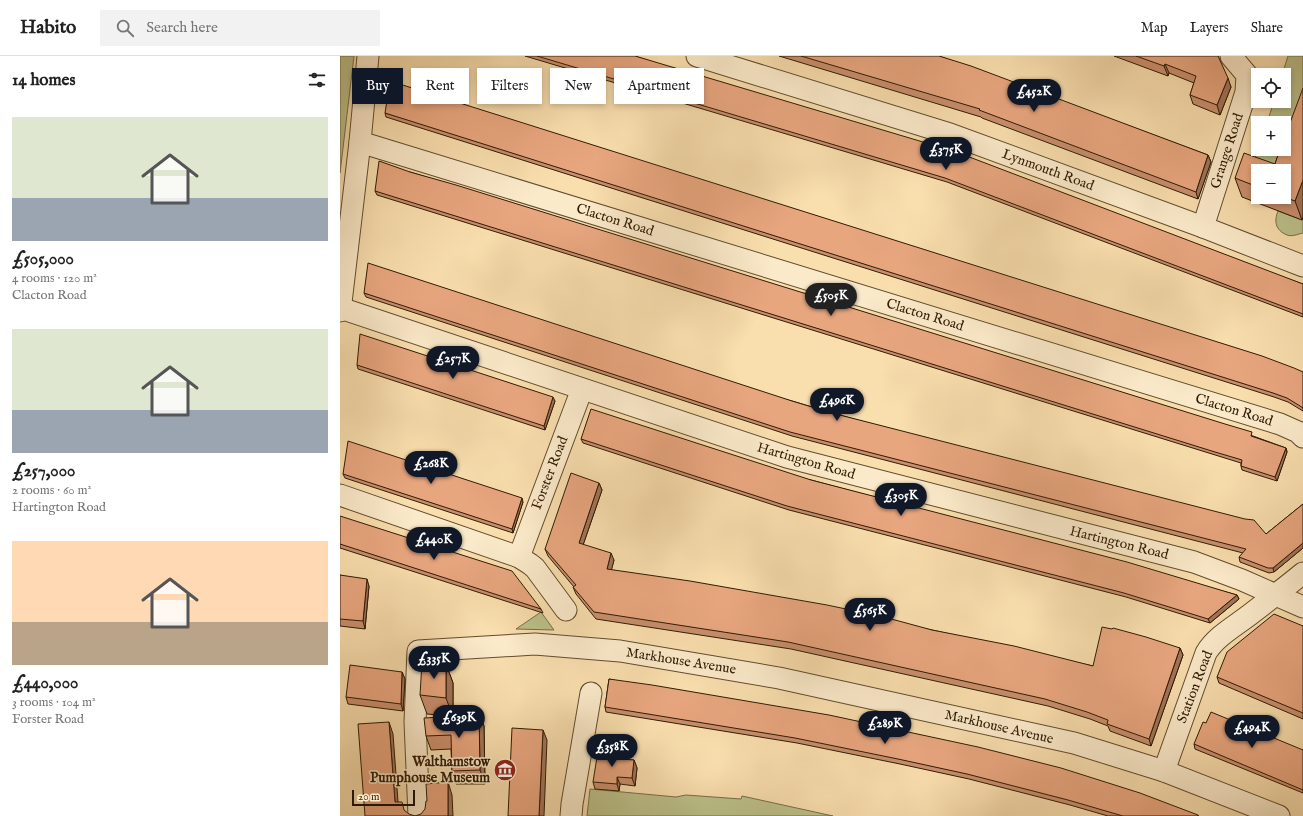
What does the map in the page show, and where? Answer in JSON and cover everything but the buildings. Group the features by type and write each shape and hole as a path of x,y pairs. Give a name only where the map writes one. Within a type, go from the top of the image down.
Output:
{"street":[{"path":"340,311 360,142 368,56"},
{"name":"Lynmouth Road","path":"697,56 950,134 1203,227 1303,266"},
{"name":"Grange Road","path":"1203,227 1246,92 1247,75 1231,56"},
{"name":"Clacton Road","path":"360,142 1280,424 1298,432 1303,437"},
{"name":"Hartington Road","path":"340,308 787,457 1194,562 1242,580 1303,607"},
{"name":"Forster Road","path":"519,557 582,389"},
{"path":"340,494 519,557 535,568 566,610"},
{"name":"Station Road","path":"1164,771 1209,648 1219,638 1276,596 1303,573"},
{"name":"Markhouse Avenue","path":"419,816 415,722 418,651 535,644 620,651 779,678 1074,744 1164,771 1279,816"},
{"path":"571,816 591,693"}],"green space":[{"path":"340,56 354,56 352,68 340,173"},
{"path":"1288,56 1303,56 1303,126 1291,154 1291,116 1269,116 1272,108 1291,108 1291,68 1284,68"},
{"path":"1256,156 1290,156 1287,164 1253,164"},
{"path":"1278,211 1302,220 1303,217 1303,233 1289,236 1280,231 1276,225"},
{"path":"541,612 554,630 516,629"},
{"path":"590,789 676,797 686,795 741,799 742,796 833,816 587,816"}],"place":[{"name":"Walthamstow Pumphouse Museum","path":"505,770"}]}
